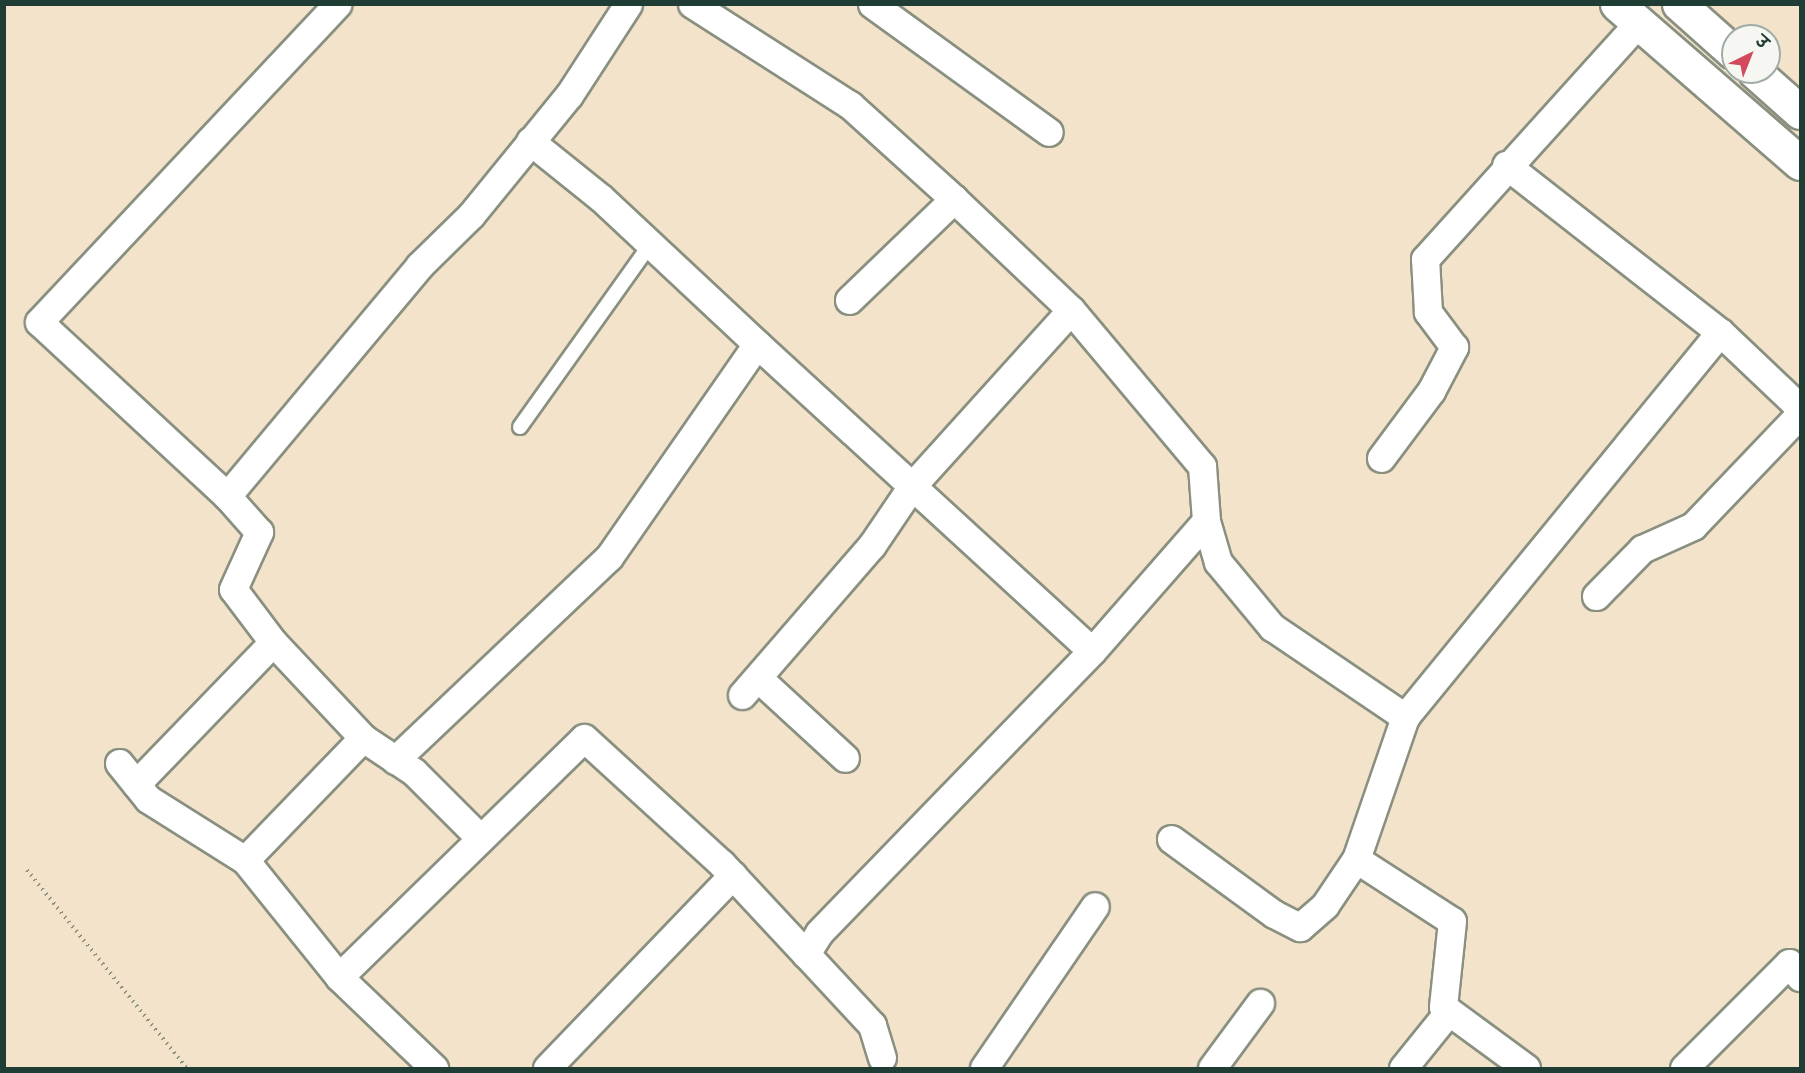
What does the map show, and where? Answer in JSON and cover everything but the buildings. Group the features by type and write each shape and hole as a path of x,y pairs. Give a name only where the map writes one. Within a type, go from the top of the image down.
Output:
{"highway":[{"path":"1678,4 1721,42"},
{"path":"1628,14 1800,163"},
{"path":"1768,84 1800,112"}],"street":[{"path":"338,4 39,322 227,496 259,532 233,589 273,642 363,738 395,760 478,837"},
{"path":"227,496 530,141 628,4"},
{"path":"692,4 850,105 954,199 1071,310 1202,466 1206,521 1218,562 1272,627 1405,717"},
{"path":"872,4 1049,132"},
{"path":"1381,458 1431,391 1454,347 1428,312 1425,259 1506,165 1628,14"},
{"path":"530,141 757,344 1092,651"},
{"path":"1506,165 1720,332 1800,408"},
{"path":"849,300 954,199"},
{"path":"845,758 750,687 873,545 912,486 1071,310"},
{"path":"1171,839 1274,915 1300,927 1325,905 1356,859 1405,717 1720,332"},
{"path":"395,760 609,557 757,344"},
{"path":"1596,596 1642,549 1693,526 1800,414"},
{"path":"806,954 874,874 1092,651 1206,521"},
{"path":"136,784 273,642"},
{"path":"245,860 363,738"},
{"path":"339,976 478,837 584,738 733,875 872,1025 886,1065"},
{"path":"119,763 148,799 245,860 339,976 434,1068"},
{"path":"1356,859 1452,921 1443,1007 1526,1068"},
{"path":"547,1068 733,875"},
{"path":"984,1068 1095,906"},
{"path":"1684,1068 1789,963 1800,977"},
{"path":"1212,1068 1260,1003"},
{"path":"1403,1068 1449,1011"}],"lane":[{"path":"520,427 649,246"}],"path":[{"path":"27,870 187,1068"}]}
